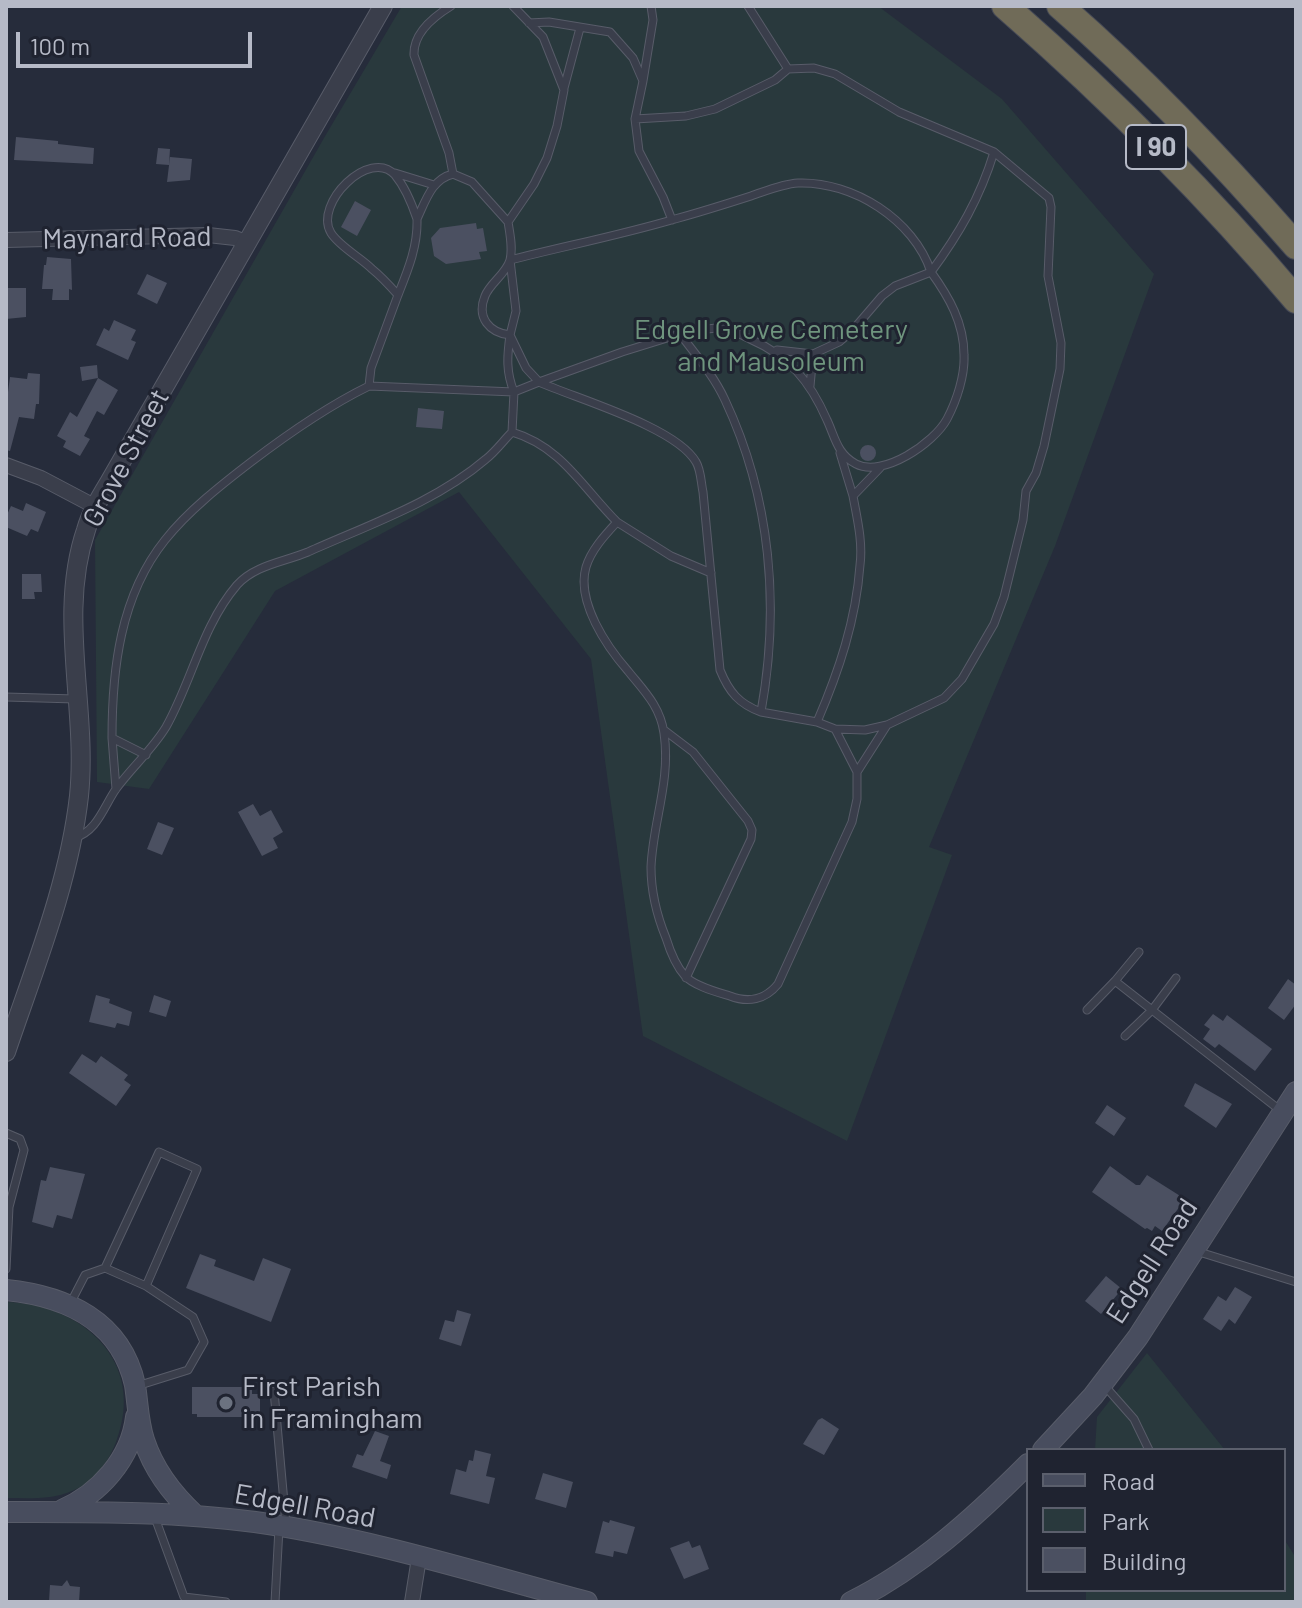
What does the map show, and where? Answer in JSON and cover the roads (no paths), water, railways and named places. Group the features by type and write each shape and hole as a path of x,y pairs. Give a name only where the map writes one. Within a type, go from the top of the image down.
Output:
{"highway":[{"name":"I 90","path":"1005,6 1087,79 1169,160 1296,300"},
{"name":"I 90","path":"1060,6 1157,96 1296,246"}],"main road":[{"name":"Edgell Road","path":"1045,1448 1103,1383 1138,1337 1296,1092"},
{"path":"6,1290 70,1304 96,1320 117,1342 125,1356 143,1438 156,1469 175,1496 196,1516"},
{"path":"59,1512 97,1489 116,1467 131,1438 136,1395"},
{"path":"859,1599 928,1554 1026,1466"},
{"name":"Edgell Road","path":"6,1512 196,1516 283,1527 419,1558 587,1602"}],"street":[{"name":"Grove Street","path":"6,1052 9,1030 53,909 72,839 80,769 75,585 81,545 96,507 383,6"},
{"name":"Maynard Road","path":"6,240 208,235 235,238 247,243"},
{"path":"6,465 41,478 96,507"},
{"path":"412,1602 419,1558"}],"lane":[{"path":"451,6 430,21 413,45 420,77 446,142 453,174"},
{"path":"513,6 543,37 564,90"},
{"path":"651,6 653,20 635,119 639,151 672,220"},
{"path":"748,6 788,69"},
{"path":"529,23 549,22 610,32 633,58 643,81"},
{"path":"72,839 88,831 116,789 167,725 210,629 240,582 256,570 291,559 422,501 487,458 512,432 514,392 507,375 506,361 516,311 508,222 534,184 547,158 580,28"},
{"path":"510,335 526,368 539,382 669,437 688,451 697,464 703,492 720,670 727,687 740,703 761,712 817,722 835,729 865,730 887,725 944,698 962,679 994,624 1018,543 1026,491 1036,473 1044,446 1060,369 1061,343 1048,276 1049,198 994,152 899,112 835,74 814,68 788,69 775,80 715,109 686,116 635,119"},
{"path":"116,789 112,738 115,661 128,611 144,574 163,542 228,480 289,432 330,405 369,386 514,392 680,334 723,328 775,350 813,354 839,342 895,286 931,272 983,188 994,152"},
{"path":"398,295 372,268 332,235 327,215 349,179 364,170 379,168 434,185"},
{"path":"369,386 371,368 418,236 417,219 410,200 393,173"},
{"path":"417,219 434,185 446,175 453,174 472,182 508,222"},
{"path":"510,335 491,330 484,315 485,296 510,260 672,220 799,183 829,187 860,198 892,215 926,256 931,272 949,297 962,333 965,365 946,421 929,439 902,458 880,468 853,496"},
{"path":"680,334 724,397 736,427 764,527 771,588 771,633 761,712"},
{"path":"775,350 810,386 839,451 853,496 860,542 861,564 851,626 843,659 817,722"},
{"path":"810,386 813,354"},
{"path":"512,432 533,438 557,455 617,522 671,556 711,573"},
{"path":"839,451 856,464 880,468"},
{"path":"617,522 603,537 585,569 589,607 607,647 654,702 664,730 664,781 651,868 653,895 670,951 686,978 743,1001 760,999 772,991 835,864 852,822 857,799 857,772 835,729"},
{"path":"6,697 77,699"},
{"path":"857,772 887,725"},
{"path":"664,730 693,752 752,830 751,839 686,978"},
{"path":"112,738 146,755"},
{"path":"1087,1010 1139,952"},
{"path":"1125,1036 1152,1010 1176,978"},
{"path":"1115,981 1282,1112"},
{"path":"6,1133 20,1139 24,1150 9,1207 6,1269"},
{"path":"105,1268 159,1152 197,1169 146,1286"},
{"path":"1194,1250 1296,1282"},
{"path":"70,1304 85,1275 105,1268 146,1286 193,1317 204,1342 188,1370 136,1395"},
{"path":"1103,1383 1134,1419 1148,1448"},
{"path":"274,1391 283,1527 275,1602"},
{"path":"154,1515 184,1597 226,1602"}],"place":[{"name":"First Parish in Framingham","path":"226,1403"}],"park label":[{"name":"Edgell Grove Cemetery and Mausoleum","path":"771,346"}]}
